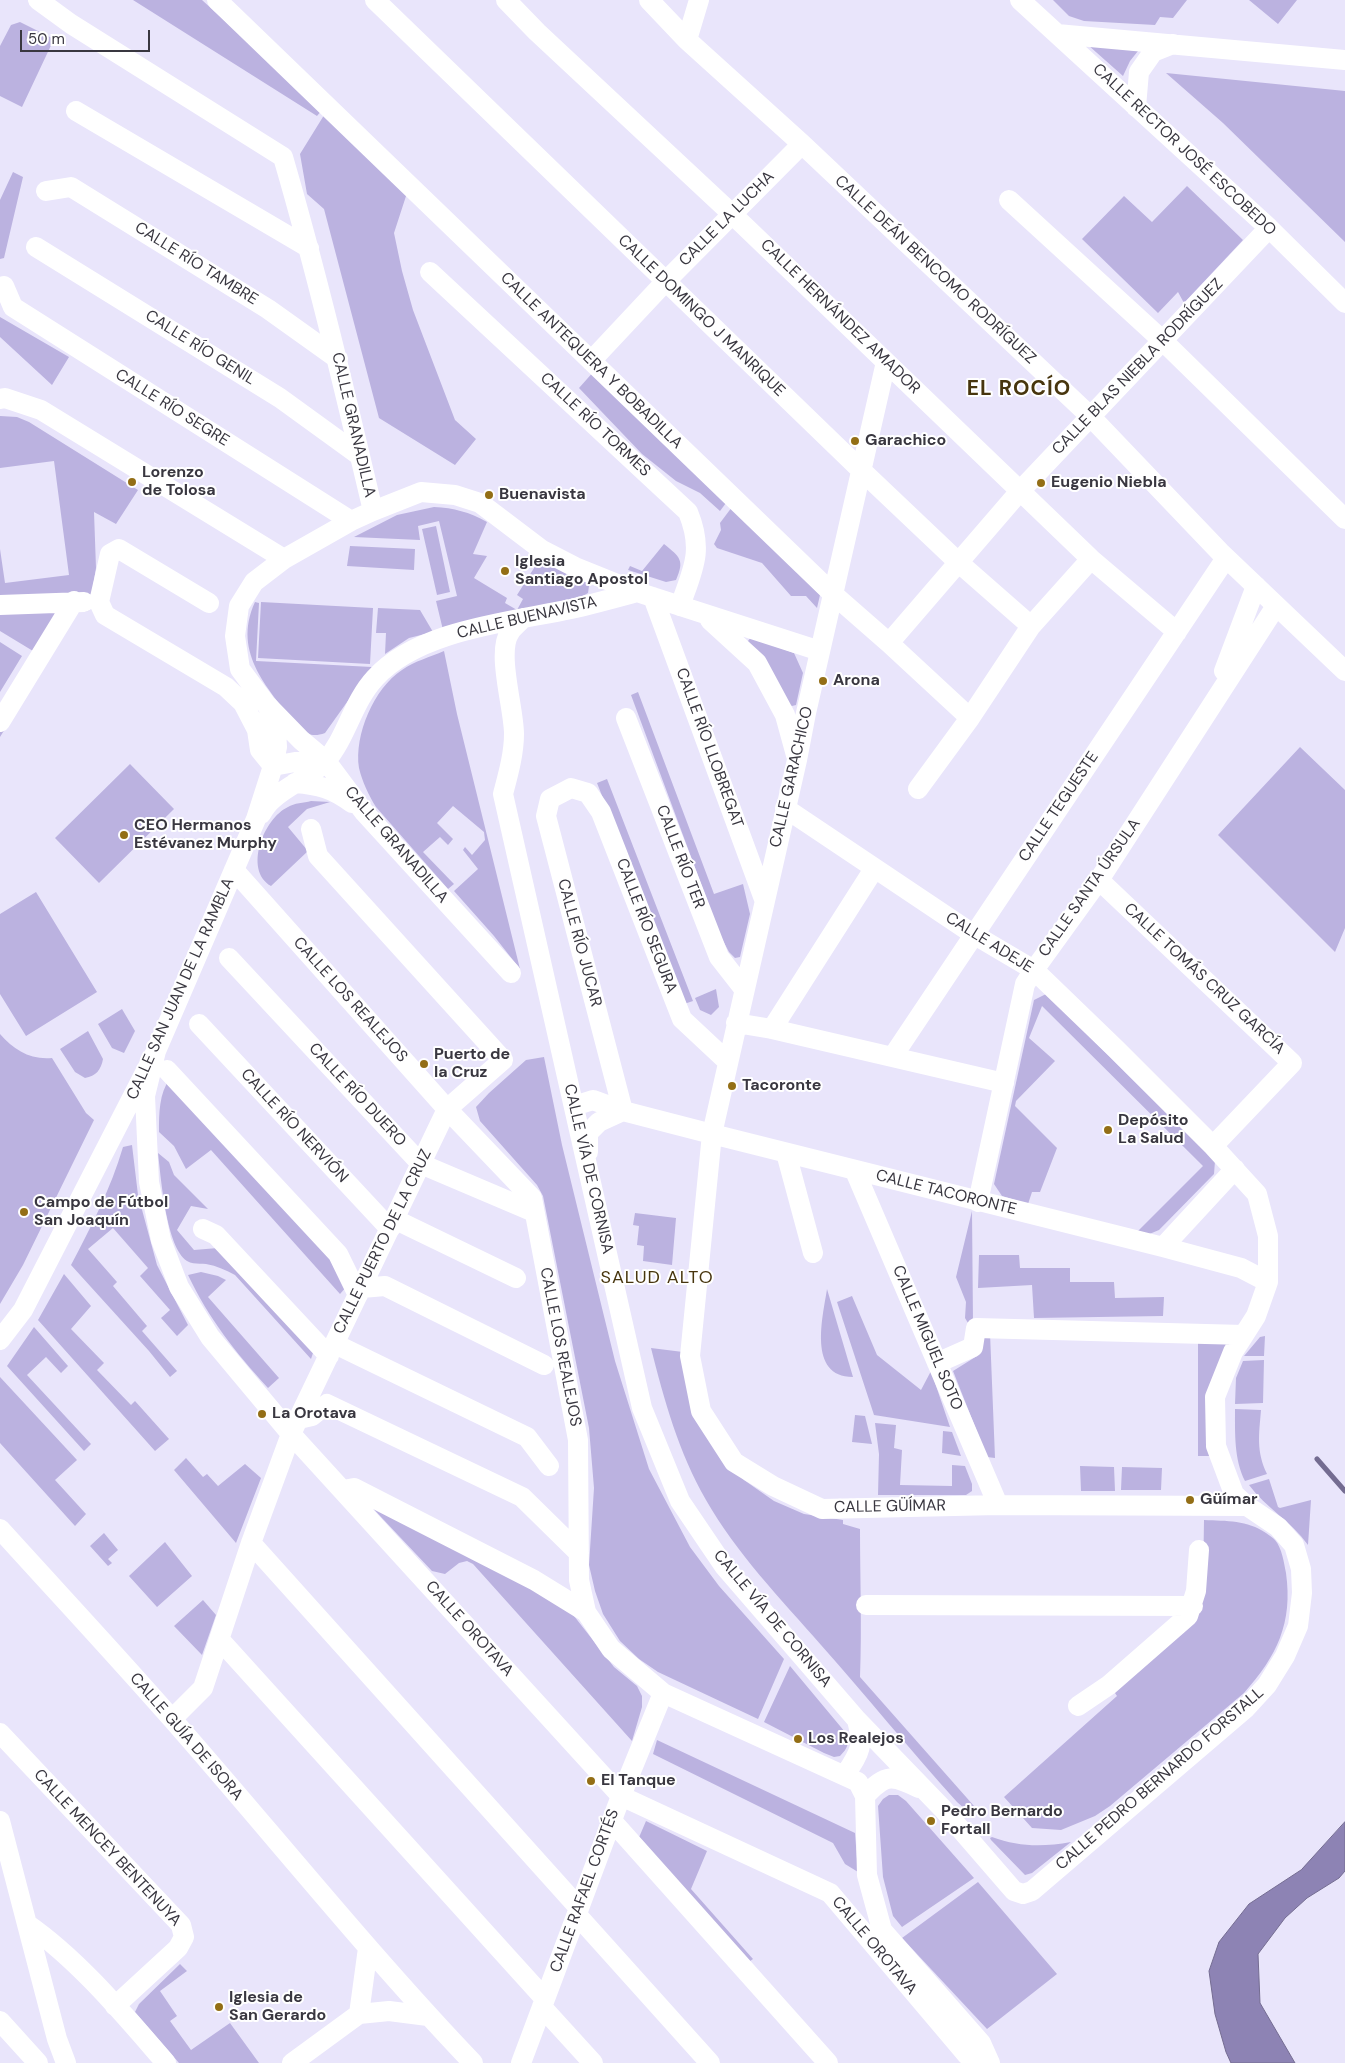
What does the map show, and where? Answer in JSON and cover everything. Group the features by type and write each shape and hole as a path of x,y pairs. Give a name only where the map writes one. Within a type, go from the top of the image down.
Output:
{"street":[{"name":"CALLE GRANADILLA","path":"38,0 80,30 283,157 338,359 373,511 351,521 284,559 254,582 239,606 235,636 240,669 266,704 301,740 326,761 364,812 511,973"},
{"name":"CALLE ANTEQUERA Y BOBADILLA","path":"217,0 833,594 970,718"},
{"name":"CALLE DOMINGO J MANRIQUE","path":"375,0 861,470 958,562 1031,626"},
{"name":"CALLE HERNÁNDEZ AMADOR","path":"506,0 537,32 732,214 1091,558 1177,632"},
{"name":"CALLE DEÁN BENCOMO RODRÍGUEZ","path":"649,0 687,40 802,144 1090,416 1226,558 1345,671"},
{"path":"687,40 699,0"},
{"name":"CALLE RECTOR JOSÉ ESCOBEDO","path":"1020,0 1269,228 1345,303"},
{"path":"1056,34 1175,43 1345,60"},
{"path":"1136,107 1139,72 1154,52 1175,43"},
{"path":"76,111 309,248"},
{"name":"CALLE LA LUCHA","path":"591,361 666,281 802,144"},
{"name":"CALLE RÍO TAMBRE","path":"46,191 71,187 268,309 338,359"},
{"path":"1009,200 1163,341 1345,519"},
{"name":"CALLE BLAS NIEBLA RODRÍGUEZ","path":"889,643 1020,491 1269,228"},
{"name":"CALLE RÍO GENIL","path":"36,247 280,398 360,456"},
{"name":"CALLE RÍO TORMES","path":"430,272 688,512 695,530 696,555 680,606"},
{"name":"CALLE RÍO SEGRE","path":"4,286 13,307 351,521"},
{"name":"CALLE GARACHICO","path":"712,1134 886,362"},
{"path":"0,399 5,398 41,410 284,559"},
{"path":"373,511 420,492 455,495 480,503 542,550 575,566 645,595 703,614 745,638 820,651"},
{"path":"209,603 120,549 110,554 99,602 105,615 226,687 243,703 257,730 260,750 273,766 295,762 326,761"},
{"path":"918,789 970,718 1031,626 1091,558"},
{"name":"CALLE TEGUESTE","path":"893,1056 1226,558"},
{"name":"CALLE SANTA ÚRSULA","path":"1211,706 1256,586"},
{"name":"CALLE BUENAVISTA","path":"326,761 340,741 361,695 374,678 393,659 415,647 484,626 645,595"},
{"name":"CALLE RÍO LLOBREGAT","path":"645,595 764,900"},
{"path":"0,605 74,601 99,602"},
{"path":"0,722 74,601"},
{"name":"CALLE SANTA ÚRSULA","path":"978,1202 1025,984 1099,880 1276,606"},
{"name":"CALLE VÍA DE CORNISA","path":"523,618 508,633 504,656 512,705 514,735 510,770 503,794 642,1408 680,1501 724,1566 857,1720 928,1792 1014,1891 1023,1894"},
{"path":"745,638 785,716 797,760"},
{"path":"779,702 794,711 806,713"},
{"name":"CALLE SAN JUAN DE LA RAMBLA","path":"0,1340 23,1310 156,1051 256,819 277,747 276,730 266,704"},
{"name":"CALLE RÍO TER","path":"626,718 719,957 744,989"},
{"path":"295,762 301,740"},
{"name":"CALLE SAN JUAN DE LA RAMBLA","path":"256,819 272,799 295,783 316,772 326,761"},
{"path":"295,783 321,786 340,794 364,812"},
{"name":"CALLE RÍO SEGURA","path":"571,788 588,793 601,812 682,1019 728,1062"},
{"name":"CALLE RÍO JUCAR","path":"571,788 550,799 546,816 623,1111"},
{"name":"CALLE ADEJE","path":"785,808 973,934 1034,970 1214,1146 1235,1170"},
{"name":"CALLE PUERTO DE LA CRUZ","path":"172,1719 203,1688 251,1543 295,1426 447,1109 503,1060 318,856 310,830"},
{"path":"772,1029 874,868"},
{"name":"CALLE LOS REALEJOS","path":"234,870 447,1109 532,1198 578,1440 579,1580 586,1612 611,1650 663,1693 856,1784"},
{"name":"CALLE TOMÁS CRUZ GARCÍA","path":"1099,880 1292,1063 1214,1146"},
{"name":"CALLE RÍO DUERO","path":"229,958 421,1164 534,1212"},
{"path":"736,1023 772,1029 893,1056 1004,1083"},
{"name":"CALLE RÍO NERVIÓN","path":"199,1024 392,1224"},
{"name":"CALLE OROTAVA","path":"156,1051 145,1096 149,1182 161,1240 179,1287 210,1337 295,1426 343,1490 621,1796 830,1893 967,2055 989,2063"},
{"path":"167,1070 338,1254 360,1291 385,1286 544,1365"},
{"name":"CALLE TACORONTE","path":"574,1106 594,1100 623,1111 1241,1268 1268,1282"},
{"path":"588,1168 588,1134 599,1122 623,1111"},
{"name":"CALLE GÜÍMAR","path":"712,1134 690,1356 701,1411 734,1462 772,1486 822,1509 998,1505 1247,1506"},
{"path":"786,1153 813,1253"},
{"path":"1163,1247 1235,1170"},
{"name":"CALLE PEDRO BERNARDO FORSTALL","path":"1023,1894 1032,1891 1245,1709 1267,1685 1285,1656 1298,1626 1302,1593 1301,1569 1294,1545 1278,1527 1247,1506 1234,1494 1216,1446 1215,1397 1233,1352 1256,1316 1268,1282 1268,1236 1256,1194 1235,1170"},
{"name":"CALLE MIGUEL SOTO","path":"855,1171 998,1505"},
{"path":"392,1224 516,1278"},
{"path":"203,1229 216,1235 332,1350 527,1437 549,1466"},
{"path":"938,1363 973,1347 976,1328 1244,1335"},
{"path":"295,1426 327,1404 522,1497 579,1554"},
{"path":"343,1490 354,1488 534,1580 586,1612"},
{"name":"CALLE GUÍA DE ISORA","path":"0,1529 172,1719 368,1948 428,2016 473,2063"},
{"path":"251,1543 578,1911 710,2063"},
{"path":"1078,1706 1109,1685 1188,1616 1193,1606 1196,1592 1199,1550"},
{"path":"866,1605 1193,1606"},
{"path":"220,1640 544,2003 594,2063"},
{"name":"CALLE RAFAEL CORTÉS","path":"521,2063 621,1796 663,1693"},
{"path":"857,1720 862,1739 856,1784 867,1875 882,1930 981,2044 989,2063"},
{"name":"CALLE MENCEY BENTENUYA","path":"0,1733 181,1925 184,1938 178,1948 124,2000 115,2006"},
{"path":"860,1752 872,1750 889,1752 891,1766 886,1778"},
{"path":"856,1784 876,1784 886,1778 899,1778 928,1792"},
{"path":"0,1821 64,2062"},
{"path":"612,1822 828,2063"},
{"path":"0,1868 16,1886"},
{"path":"830,1893 852,1902 873,1896"},
{"path":"27,1924 50,1940 115,2006 166,2063"},
{"path":"359,2014 368,1948"},
{"path":"292,2063 359,2014 389,2011 428,2016"},
{"path":"0,2021 38,2063"}],"shaded area":[{"path":"133,0 202,0 322,110 317,116"},
{"path":"1053,0 1187,0 1173,18 1160,17 1155,25 1084,21 1069,16"},
{"path":"1249,0 1297,0 1278,24"},
{"path":"20,22 54,39 22,107 0,96 0,46 11,25"},
{"path":"1088,45 1138,51 1130,61 1123,76"},
{"path":"1166,73 1345,91 1345,242 1223,123"},
{"path":"326,112 407,193 394,233 402,271 413,310 455,420 476,439 455,465 379,418 324,209 307,194 300,154"},
{"path":"13,172 23,177 4,258 0,259 0,200"},
{"path":"1187,186 1243,240 1184,303 1178,292 1158,313 1082,239 1124,196 1152,222"},
{"path":"0,317 69,357 52,385 0,337"},
{"path":"595,370 726,503 720,511 700,493 676,481 642,454 579,388"},
{"path":"0,416 17,417 29,422 138,490 116,524 94,512 96,568 89,611 78,612 0,737 0,704 33,651 0,631 0,549 5,583 69,575 54,461 0,468"},
{"path":"434,507 461,511 487,522 473,554 487,556 474,578 507,598 505,603 517,610 523,599 517,595 541,557 585,582 589,586 588,593 579,598 443,630 436,601 457,596 439,521 418,526 420,540 354,537 397,515"},
{"path":"732,507 820,595 817,608 806,596 791,596 762,563 717,548 714,544 721,530 720,523"},
{"path":"436,526 450,592 437,595 422,529"},
{"path":"664,544 679,559 680,568 676,580 666,582 628,570 630,566 642,571"},
{"path":"350,546 415,549 414,570 347,566"},
{"path":"255,602 259,603 256,661 372,667 325,733 312,735 299,729 257,670 251,655 248,638 249,621"},
{"path":"261,602 373,608 370,664 258,658"},
{"path":"378,608 420,610 433,632 409,638 385,654 386,633 376,633"},
{"path":"751,637 794,653 803,673 796,705 792,706 786,703 749,646 748,641"},
{"path":"0,642 22,656 0,692"},
{"path":"444,651 457,714 520,969 454,891 478,869 463,850 465,847 472,855 485,840 484,832 453,806 437,823 453,839 448,845 440,837 423,852 454,884 448,889 376,807 366,788 359,768 358,755 363,727 368,713 383,688 402,670"},
{"path":"638,692 714,894 743,884 750,914 740,957 735,958 729,952 720,935 631,695"},
{"path":"1300,747 1345,790 1345,928 1335,952 1218,835"},
{"path":"130,764 174,809 99,883 55,838"},
{"path":"607,779 693,1001 684,1004 597,783"},
{"path":"311,801 330,802 307,809 288,827 308,851 271,886 263,878 258,868 260,845 265,833 279,813 293,805"},
{"path":"36,892 97,992 26,1036 0,994 0,914"},
{"path":"716,989 719,1007 711,1015 700,1010 695,998"},
{"path":"1046,994 1215,1161 1214,1174 1159,1230 1147,1235 1137,1232 1203,1166 1042,1006 1029,1038 1055,1061 1016,1101 1015,1106 1057,1148 1040,1192 1032,1192 1028,1204 1002,1196 994,1184 1034,1000"},
{"path":"122,1009 135,1031 124,1053 112,1048 98,1024"},
{"path":"88,1031 103,1059 97,1072 85,1078 75,1072 60,1049"},
{"path":"0,1034 23,1053 30,1056 52,1058 86,1113 94,1120 23,1265 0,1304"},
{"path":"544,1057 562,1145 615,1361 649,1469 690,1547 719,1586 784,1659 758,1719 658,1672 639,1659 620,1641 603,1614 595,1591 589,1565 594,1488 589,1428 543,1196 537,1185 480,1121 476,1107 526,1060"},
{"path":"170,1078 335,1256 347,1286 340,1294 211,1150 186,1169 174,1146 159,1132 162,1097"},
{"path":"132,1145 138,1195 157,1265 188,1325 177,1336 161,1318 170,1310 140,1276 148,1268 113,1228 88,1249 117,1282 113,1286 147,1326 142,1331 177,1371 170,1377 71,1265 107,1192 123,1147"},
{"path":"158,1153 169,1162 174,1175 208,1209 191,1206 177,1230 194,1250 218,1248 314,1350 311,1359 235,1275 214,1266 189,1262 180,1253 169,1227"},
{"path":"972,1211 973,1323 968,1323 965,1318 966,1302 956,1277"},
{"path":"635,1213 676,1218 672,1265 643,1261 644,1246 637,1245 639,1226 633,1225"},
{"path":"979,1255 1019,1255 1020,1268 1070,1268 1070,1282 1114,1282 1115,1298 1164,1297 1163,1316 1034,1318 1032,1285 978,1288"},
{"path":"201,1272 226,1280 208,1297 279,1378 268,1388 234,1348 214,1321 196,1291 188,1275"},
{"path":"64,1274 91,1306 71,1329 104,1363 97,1370 131,1405 135,1401 169,1439 155,1451 38,1320"},
{"path":"827,1289 853,1377 839,1374 829,1367 824,1356 821,1343 821,1329"},
{"path":"852,1296 877,1355 921,1390 931,1371 950,1427 874,1415 837,1302"},
{"path":"34,1327 68,1366 61,1373 46,1357 27,1375 91,1444 84,1451 7,1366"},
{"path":"980,1333 990,1333 995,1458 987,1457 953,1371 977,1356"},
{"path":"1265,1336 1264,1356 1244,1356 1260,1337"},
{"path":"1230,1339 1212,1456 1198,1456 1198,1341"},
{"path":"651,1348 683,1352 723,1457 744,1480 774,1501 804,1514 843,1520 843,1524 860,1529 860,1677 974,1806 966,1810 957,1802 775,1593 731,1539 696,1482 680,1445 661,1387"},
{"path":"1264,1360 1263,1403 1235,1404 1236,1378 1243,1361"},
{"path":"0,1377 77,1460 55,1480 86,1514 75,1526 0,1443"},
{"path":"1235,1409 1261,1410 1260,1450 1267,1474 1245,1481 1237,1455"},
{"path":"855,1415 865,1416 872,1444 852,1442"},
{"path":"875,1423 896,1425 894,1448 902,1450 900,1485 952,1486 952,1465 965,1466 972,1484 972,1491 966,1495 878,1495 879,1454"},
{"path":"943,1431 952,1432 961,1456 942,1453"},
{"path":"186,1458 203,1477 207,1474 218,1486 245,1464 261,1478 236,1543 174,1470"},
{"path":"1080,1466 1114,1467 1115,1491 1081,1491"},
{"path":"1122,1467 1162,1468 1161,1490 1121,1490"},
{"path":"1269,1479 1278,1507 1280,1508 1311,1500 1308,1545 1249,1485"},
{"path":"364,1499 556,1593 614,1667 637,1686 642,1696 642,1707 632,1741 473,1564 467,1561 459,1563 445,1574 432,1571"},
{"path":"1204,1520 1244,1523 1259,1529 1277,1543 1286,1573 1288,1591 1284,1623 1274,1652 1244,1693 1110,1806 1095,1816 1061,1830 1032,1828 1004,1797 1117,1696 1113,1690 1203,1583"},
{"path":"104,1533 118,1550 108,1559 112,1563 108,1566 90,1546"},
{"path":"165,1542 192,1576 157,1607 129,1576"},
{"path":"203,1600 216,1615 202,1655 174,1626"},
{"path":"790,1666 845,1732 847,1745 840,1756 834,1757 824,1753 764,1722"},
{"path":"657,1740 855,1833 858,1872 845,1864 833,1843 653,1754"},
{"path":"889,1795 898,1795 906,1801 974,1878 902,1927 893,1916 883,1877 878,1806"},
{"path":"646,1821 707,1851 691,1889 753,1959 746,1964 637,1842"},
{"path":"1345,1822 1345,1871 1339,1878 1307,1898 1285,1918 1258,1954 1260,2003 1295,2063 1231,2063 1215,2014 1209,1971 1219,1942 1249,1904 1301,1870"},
{"path":"990,1838 1012,1843 1031,1845 1071,1842 1032,1873 1025,1875 991,1840"},
{"path":"978,1882 1057,1974 987,2029 902,1938"},
{"path":"180,1964 187,1971 160,1991 177,2016 170,2021 191,2050 230,2023 259,2063 179,2063 135,2012 139,2004"}],"waterway":[{"path":"1317,1459 1345,1491"}],"place":[{"name":"Garachico","path":"855,441"},
{"name":"Lorenzo de Tolosa","path":"132,482"},
{"name":"Eugenio Niebla","path":"1041,483"},
{"name":"Buenavista","path":"489,495"},
{"name":"Iglesia Santiago Apostol","path":"505,571"},
{"name":"Arona","path":"823,681"},
{"name":"CEO Hermanos Estévanez Murphy","path":"124,835"},
{"name":"Puerto de la Cruz","path":"424,1064"},
{"name":"Tacoronte","path":"732,1086"},
{"name":"Depósito La Salud","path":"1108,1130"},
{"name":"Campo de Fútbol San Joaquín","path":"24,1212"},
{"name":"La Orotava","path":"262,1414"},
{"name":"Güímar","path":"1190,1500"},
{"name":"Los Realejos","path":"798,1739"},
{"name":"El Tanque","path":"591,1781"},
{"name":"Pedro Bernardo Fortall","path":"931,1821"},
{"name":"Iglesia de San Gerardo","path":"219,2007"}],"district":[{"name":"EL ROCÍO","path":"1019,389"},
{"name":"SALUD ALTO","path":"657,1278"}]}
